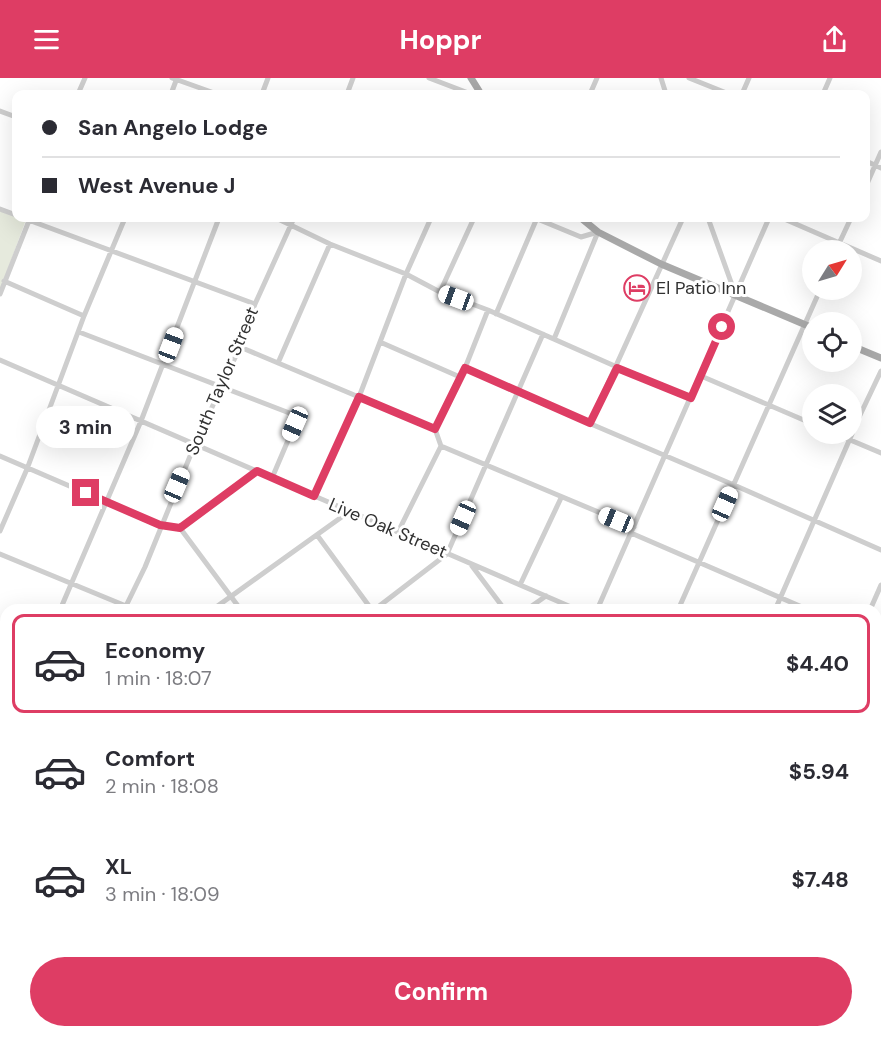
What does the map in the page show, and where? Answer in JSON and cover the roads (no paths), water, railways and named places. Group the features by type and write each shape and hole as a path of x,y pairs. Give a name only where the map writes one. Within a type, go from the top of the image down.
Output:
{"main road":[{"path":"586,222 598,232 661,264 802,324"},
{"path":"862,350 881,358"}],"street":[{"path":"429,78 460,90"},
{"path":"689,78 719,90"},
{"path":"176,79 206,90"},
{"path":"870,179 878,166 881,152"},
{"path":"0,294 26,222"},
{"path":"38,222 255,304"},
{"path":"0,531 123,222"},
{"path":"63,604 141,421 218,222"},
{"path":"286,222 330,244 406,274 440,292 488,310 617,368 691,398"},
{"path":"314,496 359,397 406,274 430,222"},
{"path":"440,292 472,222"},
{"path":"496,314 534,222"},
{"path":"545,222 581,237 598,232"},
{"path":"590,423 617,368 681,222"},
{"path":"709,222 736,296"},
{"path":"600,604 767,222"},
{"path":"791,222 832,240"},
{"path":"840,240 849,222"},
{"name":"South Taylor Street","path":"127,604 145,567 160,525 195,444 240,347 255,304 291,224"},
{"path":"554,339 598,232"},
{"path":"278,363 330,244"},
{"path":"862,253 881,261"},
{"path":"4,281 84,316"},
{"path":"398,532 441,446 435,429 465,368 488,310"},
{"path":"79,332 292,414 295,424 272,478"},
{"path":"381,604 447,554 543,334"},
{"path":"681,604 769,405 802,341"},
{"path":"380,342 460,377"},
{"path":"240,347 435,429"},
{"name":"Live Oak Street","path":"0,360 564,604"},
{"path":"465,368 881,550"},
{"path":"862,412 881,371"},
{"path":"700,376 802,419"},
{"path":"862,442 881,453"},
{"path":"778,604 847,444"},
{"path":"441,446 795,604"},
{"path":"0,456 160,525 180,528 257,471"},
{"path":"520,585 561,498"},
{"path":"220,604 350,511"},
{"path":"180,528 236,604"},
{"path":"317,535 369,604"},
{"path":"0,554 116,604"},
{"path":"471,564 501,604"},
{"path":"873,604 881,585"},
{"path":"535,604 546,596"}],"place":[{"name":"El Patio Inn","path":"637,288"}]}
